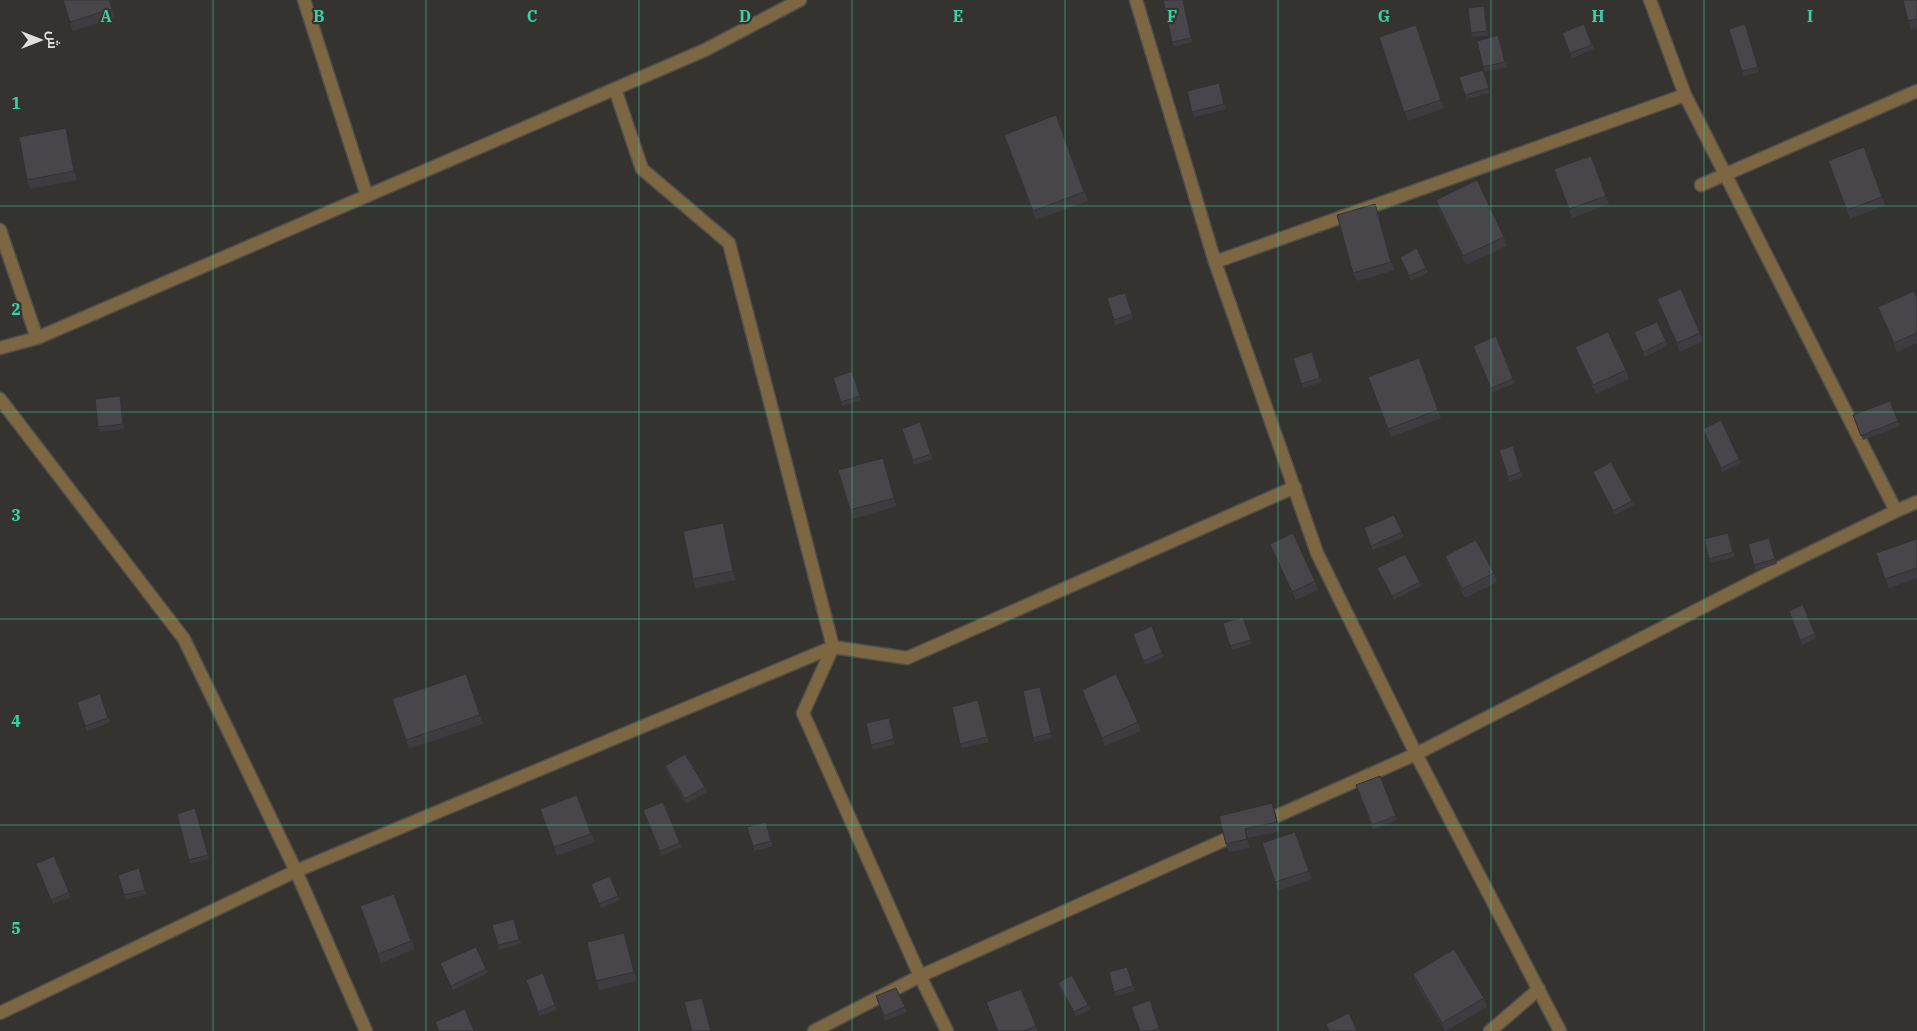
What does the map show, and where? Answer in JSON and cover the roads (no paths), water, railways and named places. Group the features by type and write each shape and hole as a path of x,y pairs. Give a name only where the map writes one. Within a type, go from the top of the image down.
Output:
{"street":[{"path":"304,0 367,196"},
{"path":"0,348 38,338 705,50 800,0"},
{"path":"1136,0 1215,262 1318,553 1416,754 1560,1031"},
{"path":"1650,0 1685,95 1896,511"},
{"path":"615,89 642,169 729,243 833,647 803,713 920,976 947,1031"},
{"path":"1701,185 1917,92"},
{"path":"1215,262 1685,95"},
{"path":"0,230 38,338"},
{"path":"0,399 184,639 296,871 366,1031"},
{"path":"0,1013 296,871 833,647 906,658 1295,487"},
{"path":"814,1031 920,976 1416,754 1789,563 1917,502"},
{"path":"1490,1031 1539,989"}]}
